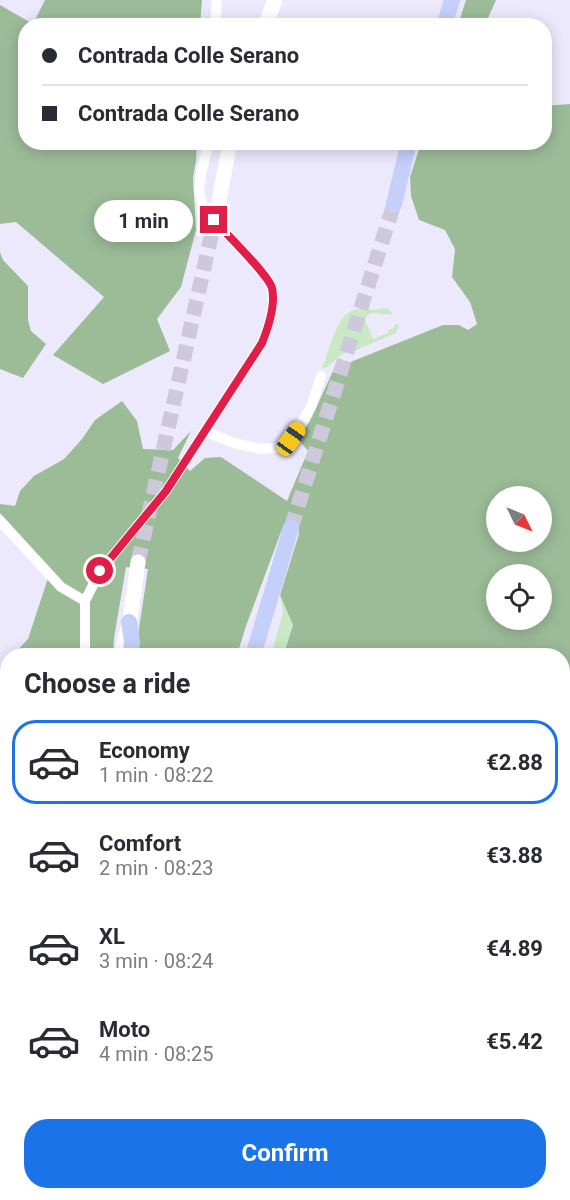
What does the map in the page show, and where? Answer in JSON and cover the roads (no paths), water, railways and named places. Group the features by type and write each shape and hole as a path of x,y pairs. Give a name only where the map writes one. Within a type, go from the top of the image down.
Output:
{"main road":[{"path":"268,18 275,0"},
{"path":"446,18 452,0"},
{"path":"219,201 229,150"},
{"path":"394,204 408,150"},
{"path":"255,648 291,528"},
{"path":"127,648 138,562"},
{"path":"248,648 270,601"},
{"path":"122,648 129,622"},
{"path":"129,622 132,648"}],"street":[{"path":"216,18 217,0"},
{"path":"85,648 85,601 100,571 166,491 262,343 270,322 273,298 272,287 266,276 203,207 199,190 207,150"},
{"path":"204,431 237,444 261,449 276,448 291,439 299,427 311,407 321,376"},
{"path":"0,521 61,587 85,601"}],"tunnel":[{"path":"138,562 219,201"},
{"path":"291,528 394,204"}]}
